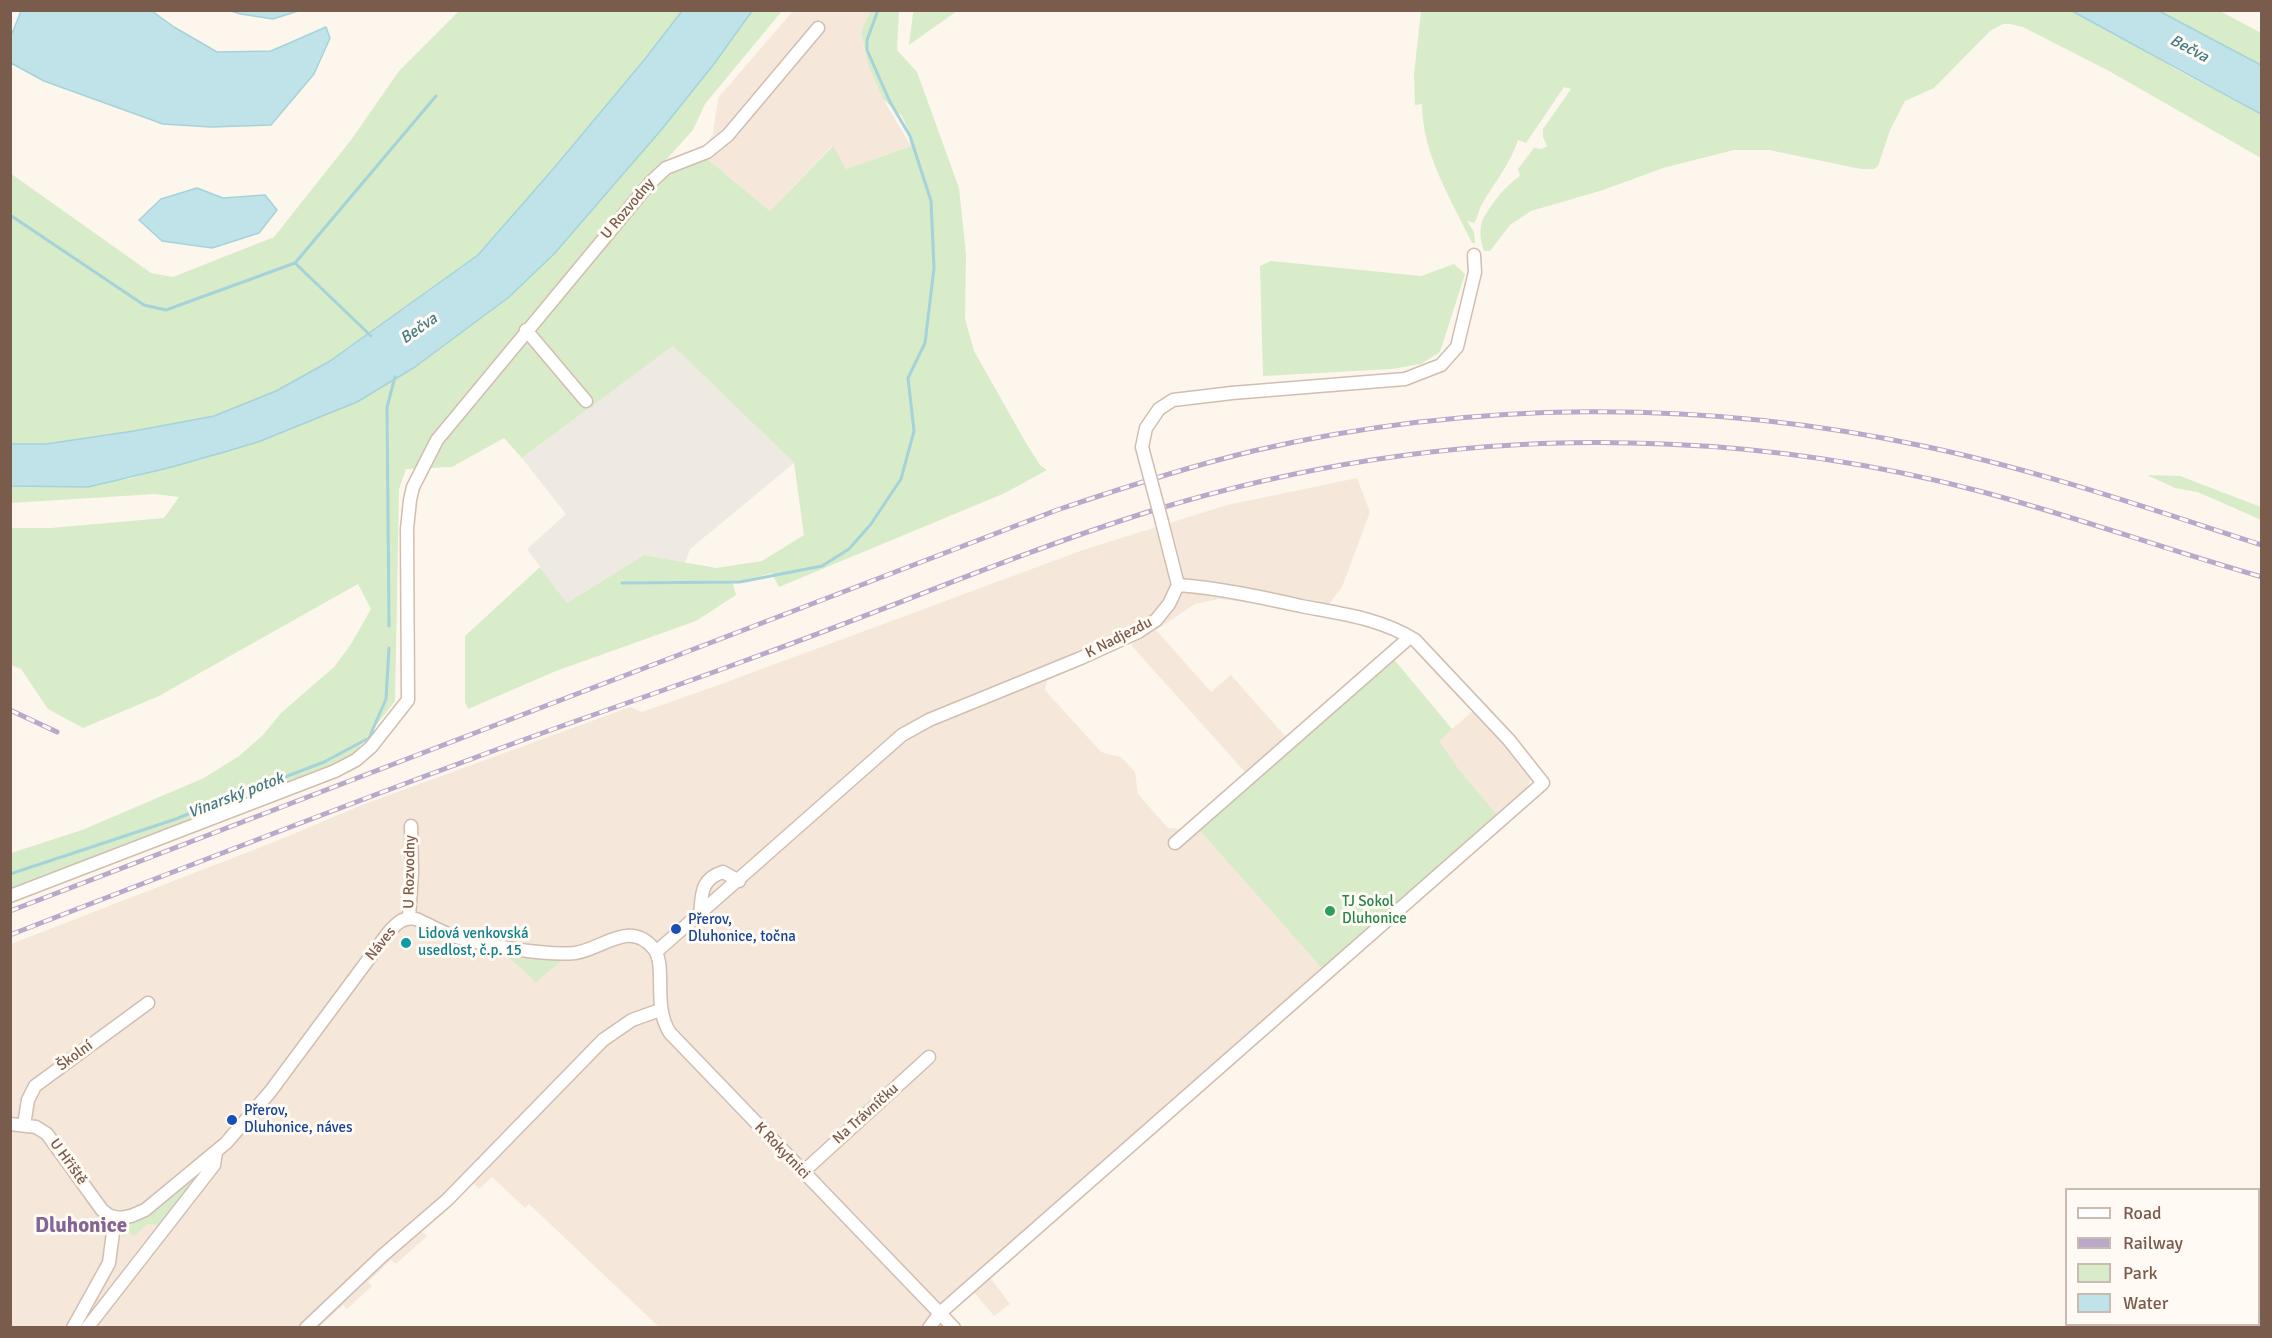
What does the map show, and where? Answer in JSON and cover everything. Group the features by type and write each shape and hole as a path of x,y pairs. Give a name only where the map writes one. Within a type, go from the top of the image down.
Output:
{"street":[{"name":"U Rozvodny","path":"10,896 349,764 364,754 378,740 408,700 407,529 413,487 437,440 656,176 672,164 707,152 728,135 818,28"},
{"path":"928,1328 940,1313 1544,783 1509,740 1415,640 1388,625 1231,591 1178,585 1142,447 1146,428 1159,409 1173,400 1405,379 1441,365 1457,346 1475,272 1474,255"},
{"path":"526,330 586,401"},
{"name":"K Nadjezdu","path":"656,952 902,735 928,720 1081,658 1138,632 1164,612 1178,585"},
{"path":"1175,843 1410,637"},
{"name":"U Rozvodny","path":"409,918 412,873 411,825"},
{"path":"699,915 706,880 723,872 739,881"},
{"name":"Náves","path":"115,1217 131,1216 154,1204 216,1152 270,1092 388,933 401,920 416,919 451,935 526,950 578,952 624,935 643,940 656,952"},
{"name":"K Rokytnici","path":"656,952 660,1010 666,1027 676,1040 954,1328"},
{"name":"Školní","path":"24,1125 28,1100 35,1086 148,1003"},
{"path":"306,1328 382,1256 447,1200 603,1040 632,1020 660,1010"},
{"name":"Na Trávníčku","path":"803,1172 929,1057"},
{"name":"U Hřiště","path":"10,1124 41,1130 51,1138 102,1210 115,1217"},
{"name":"Náves","path":"87,1328 214,1165 216,1152"},
{"path":"73,1328 110,1263 115,1217"}],"shaded area":[{"path":"793,11 870,11 861,34 869,68 883,99 911,146 846,169 832,146 770,211 705,157 702,150 713,134 718,98"},
{"path":"673,346 794,463 690,549 685,563 644,555 567,603 527,549 566,514 522,458"},
{"path":"1357,478 1370,512 1342,587 1319,617 1262,604 1219,599 1195,604 1156,630 1211,692 1231,675 1292,744 1391,656 1452,729 1474,710 1530,775 1530,781 1526,792 984,1269 1010,1304 994,1316 967,1284 930,1316 942,1327 659,1327 529,1204 525,1208 492,1177 479,1189 471,1181 421,1231 427,1236 396,1264 391,1260 368,1282 372,1286 347,1309 343,1305 319,1327 11,1328 11,944 279,840 362,805 630,707 642,712 1083,550 1227,505","holes":["1135,641 1131,645 1245,772 1181,829 1168,828 1138,794 1135,772 1121,757 1101,752 1045,690 1047,681"]}],"green space":[{"path":"459,11 682,11 554,168 478,255 330,361 276,391 214,416 46,444 11,444 10,173 151,273 173,277 274,237 351,140 399,71"},
{"path":"752,11 782,11 705,104 693,130 664,162 678,167 705,157 770,211 833,146 846,169 911,146 902,116 883,99 869,68 861,33 870,11 899,11 897,50 917,72 959,188 966,254 965,319 974,351 1026,443 1040,465 1047,470 1005,493 779,587 772,573 733,583 736,595 696,621 556,671 468,709 465,702 465,636 540,567 567,603 644,555 716,568 762,561 804,535 794,463 673,346 522,458 504,438 452,467 406,469 399,489 395,701 353,755 297,780 11,889 11,853 82,830 204,778 239,756 263,735 281,713 334,667 351,644 371,609 358,584 159,696 83,728 48,709 21,669 11,665 11,528 51,528 164,518 179,497 155,494 11,503 11,486 128,479 221,453 258,442 357,402 415,367 509,297 554,254 662,129 714,64"},
{"path":"916,11 957,11 909,45 913,13"},
{"path":"1421,11 2072,11 2126,38 2177,70 2261,114 2261,158 2109,71 2023,27 2003,24 1990,31 1934,88 1905,101 1890,130 1878,166 1874,169 1861,169 1769,150 1734,150 1663,168 1603,190 1531,211 1510,225 1490,251 1484,251 1481,235 1483,219 1499,195 1520,176 1518,169 1534,148 1542,149 1547,146 1543,137 1543,129 1571,89 1564,87 1526,143 1518,140 1474,223 1467,221 1474,232 1475,243 1472,243 1432,158 1423,123 1422,104 1415,105 1414,74"},
{"path":"2159,11 2220,11 2261,33 2261,65"},
{"path":"1271,261 1421,276 1454,264 1465,274 1440,352 1421,364 1392,369 1263,376 1260,266"},
{"path":"2147,475 2180,476 2261,507 2261,520 2197,492 2175,488"},
{"name":"TJ Sokol Dluhonice","path":"1391,656 1452,729 1439,741 1459,770 1498,816 1322,968 1196,826"},
{"path":"504,954 565,958 535,983"},
{"path":"207,1165 160,1225 147,1224 134,1236 128,1232 124,1237 120,1233 125,1225 156,1209"}],"water":[{"path":"231,10 298,11 273,19"},
{"path":"21,11 152,11 217,52 271,51 326,27 330,38 314,74 271,125 211,127 163,124 44,81 11,63 11,36"},
{"name":"Bečva","path":"682,11 752,11 714,64 662,129 554,254 509,297 415,367 357,402 258,442 221,453 88,487 11,486 11,444 46,444 214,416 276,391 330,361 478,255 554,168"},
{"name":"Bečva","path":"2072,11 2159,11 2261,65 2261,114 2213,88"},
{"path":"197,188 223,198 265,195 277,210 259,233 212,248 162,241 139,220 161,199"}],"waterway":[{"path":"622,583 740,582 822,566 849,549 871,524 901,479 914,431 908,378 925,343 934,268 931,201 910,136 890,102 867,50 867,40 878,10"},
{"path":"295,263 436,96"},
{"path":"10,215 144,305 166,310 295,263 371,336"},
{"name":"Vinarský potok","path":"389,626 387,407 395,377"},
{"name":"Vinarský potok","path":"10,874 173,820 324,762 369,738 386,699 389,648"}],"railway":[{"path":"10,911 1057,510 1204,464 1253,451 1336,434 1419,422 1503,415 1588,412 1672,413 1756,420 1840,431 1966,456 2094,491 2262,545"},
{"path":"10,935 242,845 812,636 1053,544 1151,511 1214,493 1341,465 1469,448 1534,444 1599,442 1743,449 1862,465 1940,481 2050,511 2262,577"},
{"path":"10,710 57,732"}],"place":[{"name":"TJ Sokol Dluhonice","path":"1330,911"},
{"name":"Přerov, Dluhonice, točna","path":"676,929"},
{"name":"Lidová venkovská usedlost, č.p. 15","path":"406,943"},
{"name":"Přerov, Dluhonice, náves","path":"232,1120"}],"district":[{"name":"Dluhonice","path":"81,1226"}]}
